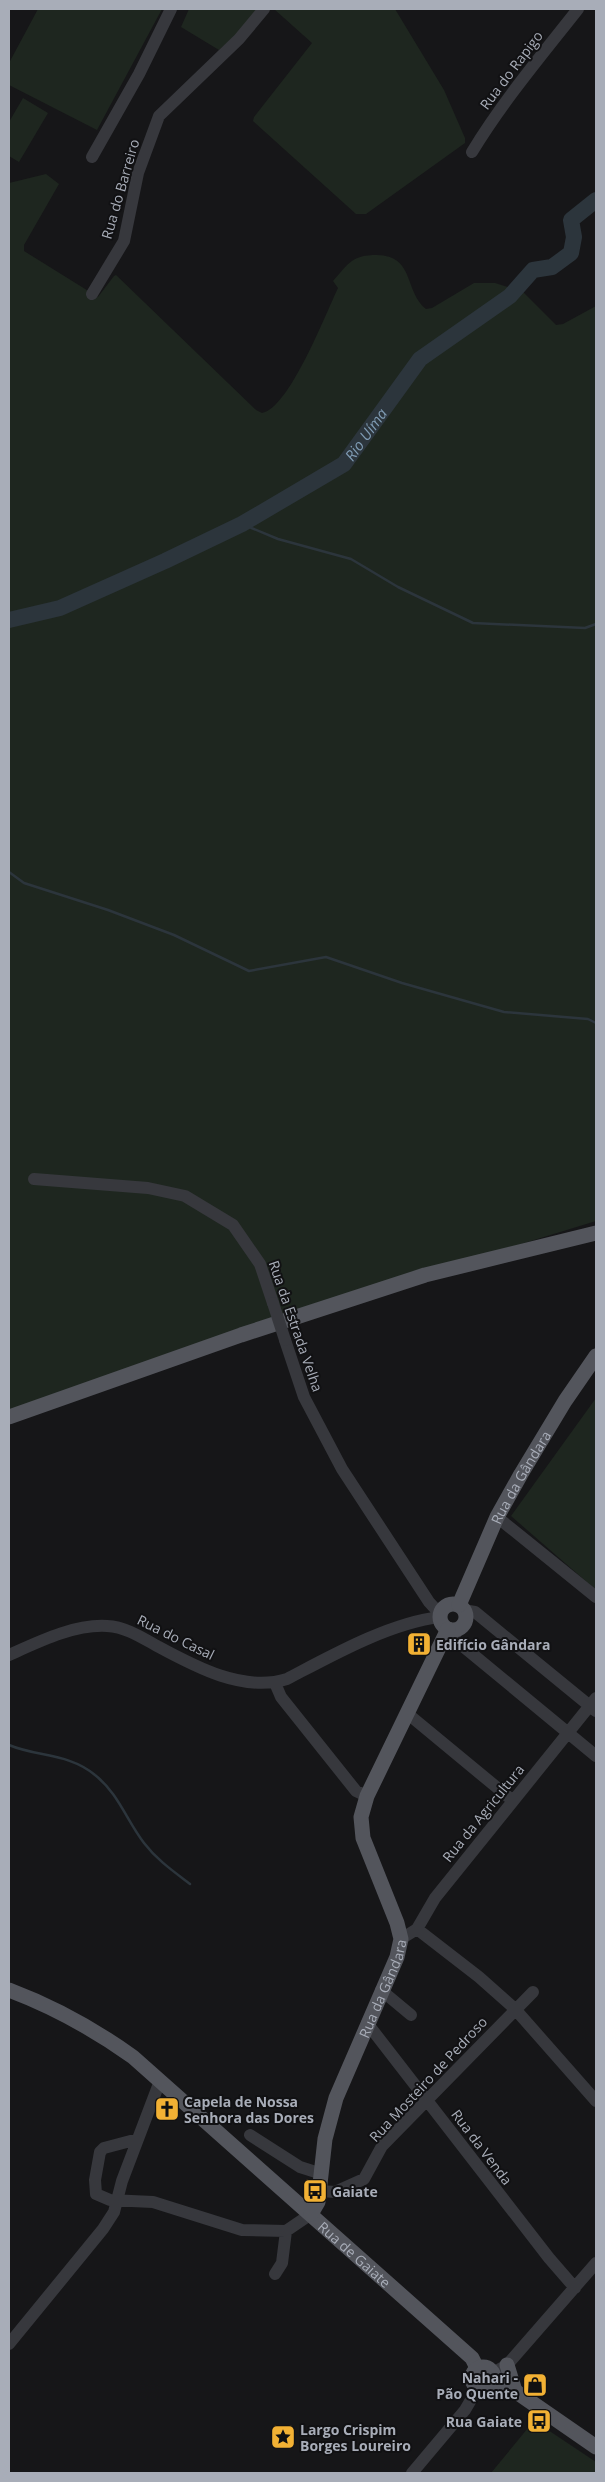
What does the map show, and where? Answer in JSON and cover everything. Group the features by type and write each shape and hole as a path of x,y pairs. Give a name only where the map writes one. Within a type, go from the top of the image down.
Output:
{"main road":[{"path":"9,1417 242,1335 426,1275 596,1233"},
{"name":"Rua da Gândara","path":"311,2214 318,2202 320,2191 328,2120 381,1990 397,1957 401,1939 363,1838 361,1817 367,1796 408,1714 445,1622 460,1628 465,1621 461,1608 497,1517 560,1409 596,1356"},
{"path":"445,1622 447,1605 461,1608"},
{"name":"Rua de Gaiate","path":"9,1990 49,2006 102,2035 133,2057 472,2358 478,2368 484,2367 493,2377 596,2447"},
{"path":"507,2365 515,2391"},
{"path":"478,2368 472,2376 473,2383 478,2388 488,2388 493,2377"}],"street":[{"path":"92,157 139,74 170,9"},
{"name":"Rua do Barreiro","path":"92,294 124,241 138,173 158,116 239,39 264,9"},
{"name":"Rua do Rapigo","path":"472,152 488,125 531,65 578,9"},
{"name":"Rua da Estrada Velha","path":"34,1179 148,1188 185,1196 233,1225 260,1264 304,1396 342,1469 429,1602 445,1622 453,1638 596,1756"},
{"path":"497,1517 596,1597"},
{"path":"461,1608 475,1612 594,1705"},
{"name":"Rua do Casal","path":"9,1655 36,1643 84,1627 108,1626 126,1629 189,1663 232,1678 258,1684 275,1683 352,1645 424,1619 445,1622"},
{"path":"275,1683 281,1697 356,1791 367,1796"},
{"name":"Rua da Agricultura","path":"401,1939 417,1928 435,1898 512,1800 568,1732 594,1705"},
{"path":"408,1714 512,1800"},
{"path":"417,1928 479,1976 515,2009 596,2101"},
{"path":"381,1990 411,2015"},
{"name":"Rua Mosteiro de Pedroso","path":"320,2191 335,2192 364,2179 382,2146 533,1992"},
{"name":"Rua da Venda","path":"368,2023 549,2258 575,2288"},
{"path":"9,2344 114,2212 116,2201 160,2081"},
{"path":"250,2135 300,2168 322,2174"},
{"path":"138,2139 104,2148 100,2152 94,2180 96,2194 116,2201 130,2199 153,2202 242,2230 286,2231 311,2214"},
{"path":"275,2274 282,2263 286,2231"},
{"path":"493,2377 507,2365 596,2263"},
{"path":"412,2473 465,2410 478,2388"}],"shaded area":[{"path":"38,9 162,9 97,130 9,85 9,63"},
{"path":"189,9 260,9 250,23 219,50 181,27"},
{"path":"274,9 395,9 444,90 465,138 465,143 366,214 356,214 253,121 254,117 312,43"},
{"path":"23,98 48,113 19,162 9,156 9,122"},
{"path":"46,174 59,184 24,245 24,251 98,297 116,275 256,410 262,413 273,408 295,378 338,288 333,281 356,258 377,255 398,261 408,276 419,302 426,309 432,308 474,283 495,283 523,292 556,325 563,324 596,306 596,1221 284,1317 9,1411 9,183"},
{"path":"596,1398 596,1590 511,1516"},
{"path":"483,2371 488,2373 490,2378 488,2383 483,2385 478,2383 476,2378 478,2373"},
{"path":"535,2424 542,2426 596,2462 596,2473 491,2473 528,2428"}],"waterway":[{"name":"Rio Uíma","path":"9,620 60,608 165,561 242,524 344,464 420,359 510,296 533,270 552,267 571,253 574,237 571,220 596,200"},
{"path":"242,524 278,539 351,559 398,587 473,623 585,628 596,624"},
{"path":"9,872 24,883 108,910 174,935 249,971 326,957 402,983 504,1012 588,1019 596,1023"},
{"path":"9,1745 64,1759 85,1768 95,1775 110,1790 154,1855 190,1884"}],"place":[{"name":"Edifício Gândara","path":"419,1644"},
{"name":"Capela de Nossa Senhora das Dores","path":"167,2109"},
{"name":"Gaiate","path":"315,2191"},
{"name":"Nahari - Pão Quente","path":"535,2385"},
{"name":"Rua Gaiate","path":"539,2421"},
{"name":"Largo Crispim Borges Loureiro","path":"283,2437"}]}
